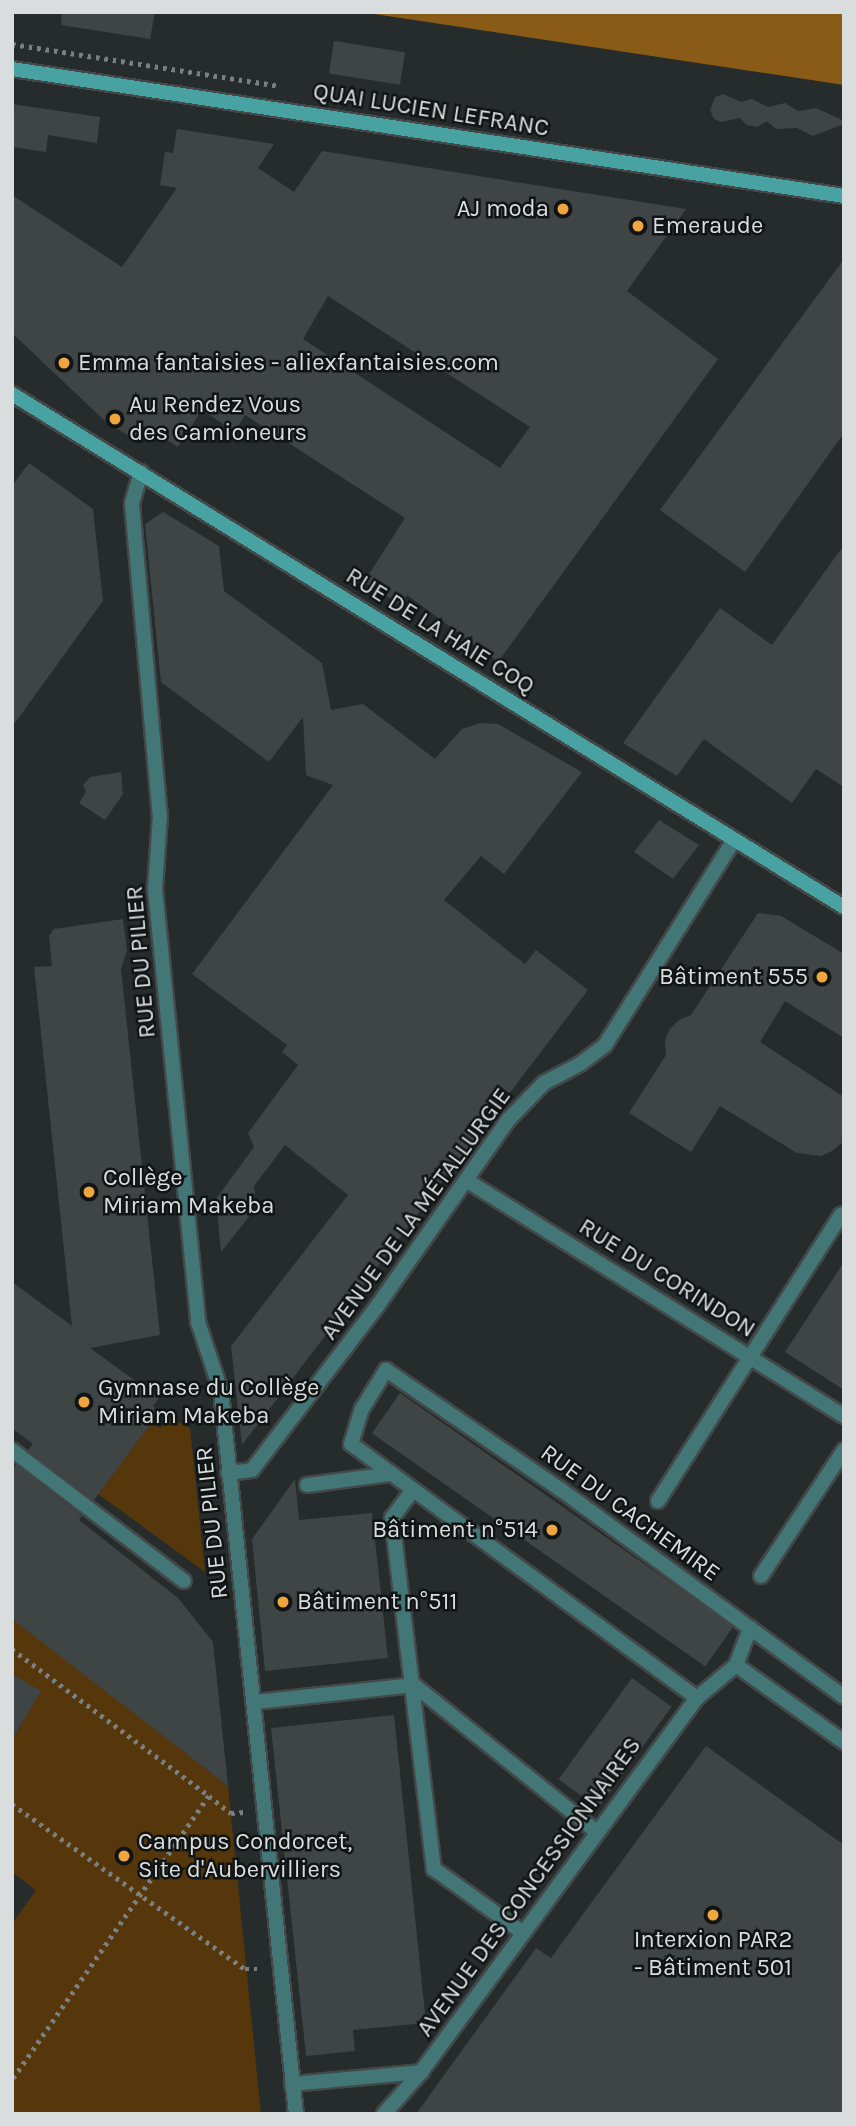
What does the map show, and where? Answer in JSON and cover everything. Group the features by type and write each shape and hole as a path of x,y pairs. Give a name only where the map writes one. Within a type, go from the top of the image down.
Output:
{"main road":[{"name":"QUAI LUCIEN LEFRANC","path":"12,69 844,196"},
{"name":"RUE DE LA HAIE COQ","path":"12,394 844,907"}],"street":[{"name":"RUE DU PILIER","path":"141,472 132,504 160,816 155,888 198,1322 221,1391 296,2114"},
{"name":"AVENUE DE LA MÉTALLURGIE","path":"229,1473 253,1470 378,1305 508,1119 544,1083 580,1064 605,1045 734,840"},
{"name":"RUE DU CORINDON","path":"466,1180 844,1416"},
{"path":"658,1501 841,1215"},
{"name":"RUE DU CACHEMIRE","path":"391,1474 351,1444 362,1409 386,1370 560,1489 844,1697"},
{"path":"12,1450 184,1581"},
{"path":"761,1576 844,1450"},
{"path":"307,1485 391,1474 697,1698"},
{"path":"413,1490 393,1518 435,1869 523,1933"},
{"name":"AVENUE DES CONCESSIONNAIRES","path":"292,2084 421,2072 697,1698 736,1665 750,1628"},
{"path":"736,1665 844,1742"},
{"path":"255,1702 415,1685 597,1832"},
{"path":"384,2114 421,2072"}],"path":[{"path":"12,1649 231,1813 265,1810"},
{"path":"12,2080 209,1796"},
{"path":"12,1804 245,1969 279,1970"}],"shaded area":[{"path":"361,12 844,12 844,85"},
{"path":"168,1417 190,1428 205,1572 98,1494 148,1427 148,1419 160,1428"},
{"name":"Campus Condorcet, Site d'Aubervilliers","path":"12,1618 228,1786 261,2114 12,2114 12,1924 36,1890 12,1872 12,1740 23,1722 12,1674"}],"building":[{"path":"62,12 155,12 150,39 61,25"},
{"path":"334,41 405,52 400,85 329,74"},
{"path":"723,94 741,102 752,99 768,107 785,103 798,111 816,108 844,121 844,124 813,136 797,128 776,129 767,121 757,127 747,125 740,118 721,122 714,119 710,110 715,97"},
{"path":"12,104 100,117 97,143 48,135 46,152 12,147"},
{"path":"177,129 274,144 258,168 294,192 322,151 686,209 627,291 718,359 498,662 407,595 401,605 364,582 405,518 245,415 235,432 202,410 178,447 144,426 134,439 106,422 12,333 12,195 122,267 177,188 160,185 165,152 173,153","holes":["328,296 530,427 500,468 303,339"]},
{"path":"844,259 844,433 745,572 660,510"},
{"path":"29,463 93,509 103,601 12,727 12,486"},
{"path":"163,512 219,546 224,591 322,663 331,710 363,704 435,759 462,729 480,723 498,724 582,772 504,874 481,856 444,900 525,964 536,950 588,990 242,1445 231,1346 348,1195 285,1145 254,1186 255,1195 248,1200 255,1209 221,1252 216,1199 254,1147 248,1133 298,1065 282,1052 287,1045 192,974 333,785 306,775 303,717 269,762 161,682 145,524"},
{"path":"844,545 844,787 816,769 792,803 704,739 677,776 623,743 720,608 772,645"},
{"path":"121,772 123,794 105,820 79,803 86,792 83,785 90,777"},
{"path":"659,820 699,845 673,879 634,852"},
{"path":"758,913 781,916 844,954 844,1038 785,1001 760,1042 844,1097 844,1141 821,1156 797,1153 720,1106 691,1152 629,1113 666,1055 665,1040 670,1029 679,1020 691,1015"},
{"path":"123,919 127,951 121,969 160,1335 90,1348 159,1398 153,1406 160,1411 94,1500 28,1450 33,1444 12,1428 12,1282 72,1326 34,967 52,966 49,936 54,929"},
{"path":"844,1262 844,1390 785,1352"},
{"name":"Bâtiment n°514","path":"400,1393 733,1626 705,1667 372,1433"},
{"path":"16,1465 82,1516 79,1520 178,1598 213,1642 228,1786 12,1619 12,1469"},
{"path":"295,1479 299,1520 372,1513 388,1658 265,1671 252,1539"},
{"path":"12,1674 41,1691 12,1740"},
{"path":"632,1678 672,1707 598,1808 559,1779"},
{"path":"394,1715 426,2023 353,2030 355,2051 306,2056 271,1728"},
{"name":"Interxion PAR2 - Bâtiment 501","path":"706,1746 844,1845 844,2114 416,2114 536,1948 551,1958"}],"place":[{"name":"AJ moda","path":"563,209"},
{"name":"Emeraude","path":"638,226"},
{"name":"Emma fantaisies - aliexfantaisies.com","path":"64,363"},
{"name":"Au Rendez Vous des Camioneurs","path":"115,419"},
{"name":"Bâtiment 555","path":"822,977"},
{"name":"Collège Miriam Makeba","path":"89,1192"},
{"name":"Gymnase du Collège Miriam Makeba","path":"84,1402"},
{"name":"Bâtiment n°514","path":"552,1530"},
{"name":"Bâtiment n°511","path":"283,1602"},
{"name":"Campus Condorcet, Site d'Aubervilliers","path":"124,1856"},
{"name":"Interxion PAR2 - Bâtiment 501","path":"713,1915"}]}
